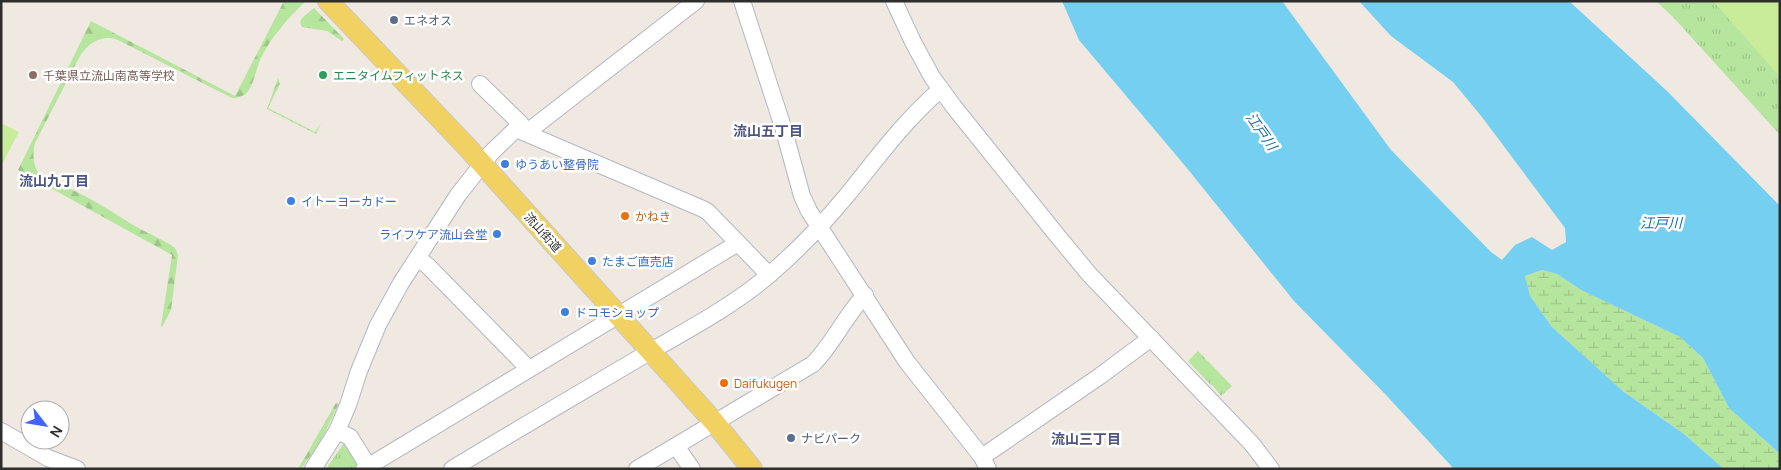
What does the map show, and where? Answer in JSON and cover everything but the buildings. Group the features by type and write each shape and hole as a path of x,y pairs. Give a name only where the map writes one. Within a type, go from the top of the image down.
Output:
{"main road":[{"name":"流山街道","path":"328,1 482,164 715,423 752,469"}],"street":[{"path":"313,469 337,431 378,325 401,283 458,195 491,153 696,1"},
{"path":"742,1 808,211 907,362 985,463 1151,338"},
{"path":"894,1 913,42 941,89 1061,241 1089,274 1252,444 1271,469"},
{"path":"480,84 521,129 708,212 769,275"},
{"path":"452,469 473,464 722,308 769,275 819,226 847,195 894,135 941,89"},
{"path":"337,431 350,437 367,468 738,243"},
{"path":"418,258 529,369"},
{"path":"637,469 813,364 820,357 851,310 864,295"},
{"path":"1,431 48,458 77,469"},
{"path":"676,446 692,469"}],"green space":[{"path":"284,1 306,1 274,36 260,60 251,87 244,95 232,98 118,40 107,38 97,40 81,54 35,143 33,156 35,165 38,172 45,179 53,184 71,189 83,195 175,248 178,255 171,310 162,327 172,255 18,170 91,21 235,96"},
{"path":"1656,1 1780,1 1780,135 1674,18"},
{"path":"1713,1 1780,1 1780,77"},
{"path":"314,8 344,39 342,41 327,31 302,27 300,22 303,17"},
{"path":"278,78 280,84 268,108 315,132 321,123 316,134 267,109"},
{"path":"1,123 19,132 1,166"},
{"path":"1542,270 1557,274 1581,290 1680,337 1703,358 1729,408 1780,454 1780,469 1724,469 1684,434 1624,392 1552,327 1530,296 1525,276"},
{"path":"1198,351 1232,386 1221,396 1188,361"},
{"path":"336,403 338,404 337,407 322,439 301,469 298,469"},
{"path":"344,443 349,444 359,466 355,469 326,469"}],"water":[{"name":"江戸川","path":"1062,1 1282,1 1391,150 1491,252 1502,260 1515,245 1532,237 1552,250 1566,242 1565,228 1482,117 1453,82 1391,36 1359,1 1569,1 1667,91 1780,206 1780,454 1729,408 1703,358 1680,337 1581,290 1557,274 1542,270 1525,276 1530,296 1552,327 1624,392 1684,434 1724,469 1454,469 1387,396 1294,301 1186,167 1079,40"}],"place":[{"name":"エネオス","path":"394,20"},
{"name":"千葉県立流山南高等学校","path":"33,75"},
{"name":"エニタイムフィットネス","path":"323,75"},
{"name":"ゆうあい整骨院","path":"505,164"},
{"name":"イトーヨーカドー","path":"291,201"},
{"name":"かねき","path":"625,216"},
{"name":"ライフケア流山会堂","path":"497,234"},
{"name":"たまご直売店","path":"592,261"},
{"name":"ドコモショップ","path":"565,312"},
{"name":"Daifukugen","path":"724,383"},
{"name":"ナビパーク","path":"791,438"}],"district":[{"name":"流山五丁目","path":"768,130"},
{"name":"流山九丁目","path":"54,180"},
{"name":"流山三丁目","path":"1086,438"}]}
